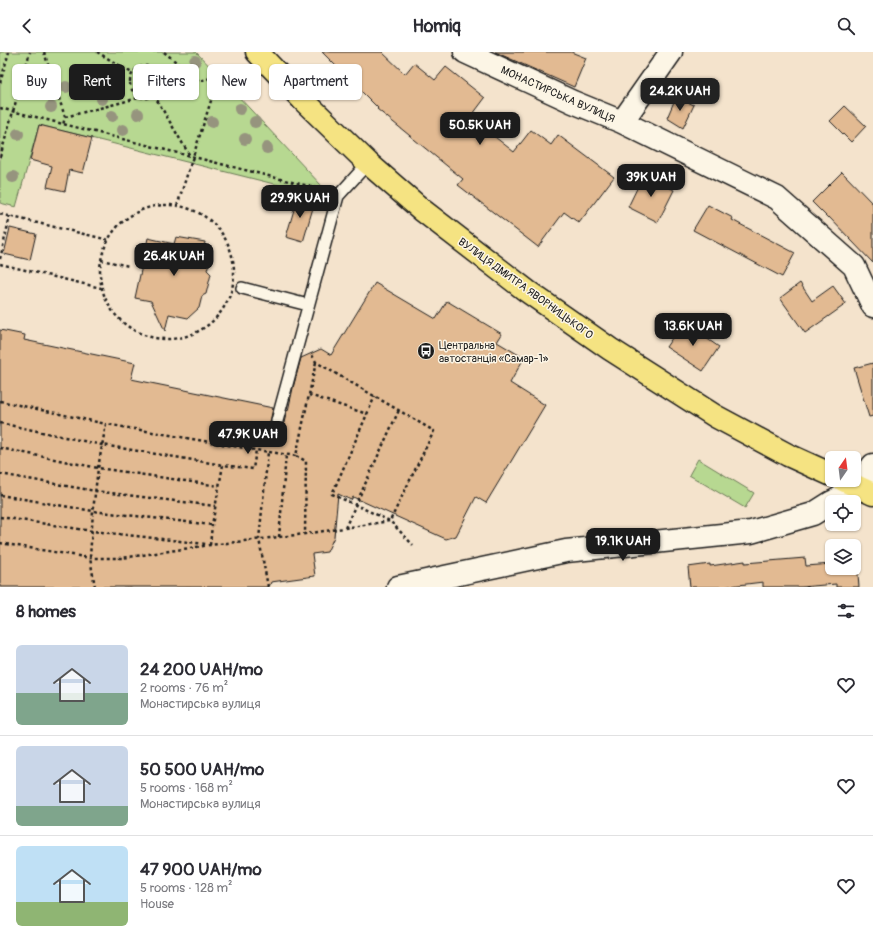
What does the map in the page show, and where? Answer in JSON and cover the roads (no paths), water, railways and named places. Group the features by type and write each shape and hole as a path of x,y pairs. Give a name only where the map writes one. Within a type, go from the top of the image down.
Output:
{"highway":[{"name":"ВУЛИЦЯ ДМИТРА ЯВОРНИЦЬКОГО","path":"257,52 302,99 368,163 422,210 515,281 610,348 715,416 788,455 825,472"}],"street":[{"name":"МОНАСТИРСЬКА ВУЛИЦЯ","path":"465,52 573,102 622,122 777,198 854,266 873,306"},
{"path":"622,122 671,52"},
{"path":"861,483 873,465"},
{"path":"844,495 858,487"},
{"path":"398,587 566,551 751,532 813,514 825,506"}],"lane":[{"path":"277,421 338,196 368,163"},
{"path":"242,288 308,305"}],"place":[{"name":"Центральна автостанція «Самар-1»","path":"426,351"}]}
